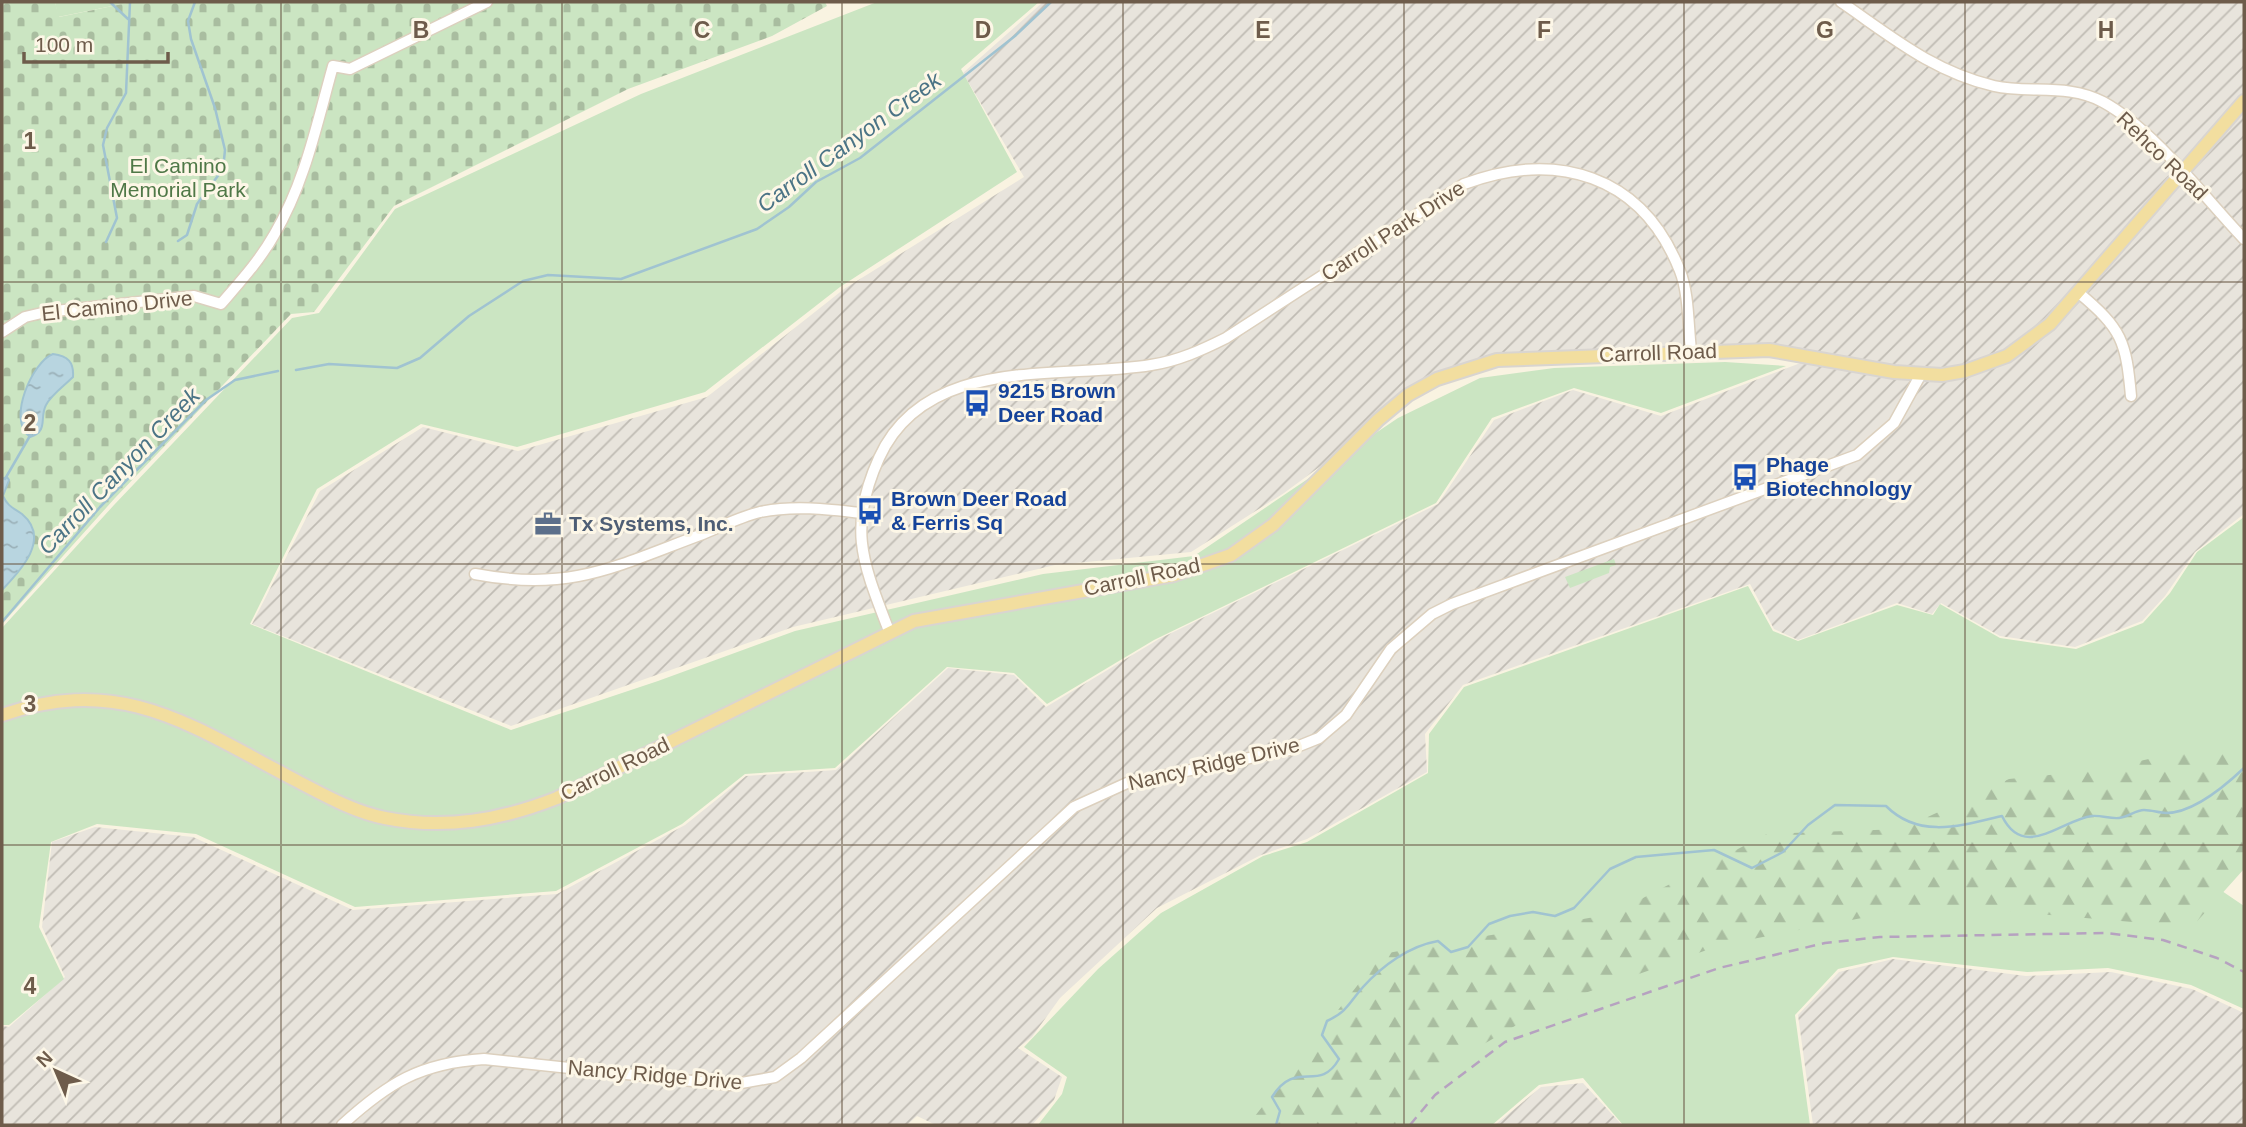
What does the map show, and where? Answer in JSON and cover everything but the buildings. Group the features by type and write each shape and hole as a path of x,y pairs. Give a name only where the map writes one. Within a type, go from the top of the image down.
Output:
{"main road":[{"name":"Carroll Road","path":"2,715 32,704 103,699 173,716 330,798 383,818 427,823 472,823 521,812 557,798 889,631 937,614 1174,575 1231,555 1273,525 1378,420 1408,395 1437,379 1479,364 1497,360 1691,350 1769,349 1921,374 1942,375 1965,371 2007,356 2050,324 2079,293 2244,100"}],"street":[{"name":"El Camino Drive","path":"2,332 35,314 194,296 221,304 265,249 289,207 306,164 333,66 350,69 487,2"},
{"name":"Rehco Road","path":"1841,2 1922,59 1951,74 1997,87 2045,87 2100,100 2124,115 2244,239"},
{"name":"Carroll Park Drive","path":"889,631 867,574 860,536 866,486 884,448 905,421 936,397 988,379 1126,368 1192,355 1226,338 1464,184 1498,171 1528,167 1564,169 1616,190 1662,233 1681,274 1691,350"},
{"path":"2079,293 2110,319 2128,359 2131,396"},
{"name":"Nancy Ridge Drive","path":"342,1125 391,1084 432,1066 454,1061 494,1060 730,1085 775,1077 802,1058 1074,807 1127,783 1300,747 1319,738 1346,715 1391,649 1432,614 1465,599 1857,456 1894,423 1921,374"},
{"path":"475,574 529,582 567,580 604,571 758,513 789,508 861,513"}],"shaded area":[{"path":"1043,2 2244,2 2244,514 2195,552 2165,596 2142,621 2075,647 2000,636 1941,603 1932,614 1897,603 1798,640 1774,629 1750,584 1463,685 1425,734 1427,772 1307,839 1261,855 1157,908 1060,998 1032,1037 1018,1048 1062,1077 1054,1100 1032,1125 936,1125 917,1116 907,1125 2,1125 2,1026 9,1027 65,977 42,927 52,842 95,827 193,837 353,910 557,894 685,825 746,776 836,770 948,668 1014,675 1046,707 1159,639 1438,504 1494,420 1573,390 1661,416 1827,353 1587,351 1461,363 1284,493 1191,552 1055,565 793,627 511,726 252,624 320,491 423,427 518,451 707,397 844,289 1024,177 963,73"},
{"path":"1893,959 2026,976 2111,972 2192,989 2244,1013 2244,1125 1813,1125 1798,1015 1839,972"},
{"path":"1583,1083 1622,1125 1495,1125 1541,1087"}],"green space":[{"name":"El Camino Memorial Park","path":"2,2 55,2 59,17 132,2 825,2 827,6 772,36 628,89 394,206 314,312 291,314 115,498 2,624"},
{"path":"55,2 132,2 58,17"},
{"path":"877,2 1039,2 961,69 1017,172 840,287 705,392 517,447 421,424 317,489 250,624 511,730 658,681 795,631 1043,574 1194,556 1398,418 1480,378 1554,368 1725,362 1786,366 1661,413 1574,388 1492,418 1436,503 1154,640 1047,704 1014,673 947,667 835,768 745,774 682,824 556,891 355,907 196,834 97,824 51,842 39,927 64,979 9,1025 2,1025 2,628 114,505 292,318 319,313 395,209 641,94"},
{"path":"2244,517 2244,866 2222,891 2244,906 2244,1009 2191,985 2108,968 2027,972 1893,957 1838,969 1795,1015 1810,1125 1623,1125 1583,1078 1539,1085 1492,1125 1038,1125 1062,1094 1067,1077 1024,1047 1098,969 1161,913 1263,856 1307,842 1428,773 1429,734 1464,687 1748,586 1773,631 1798,641 1897,605 1933,615 1940,604 2000,638 2076,649 2143,623 2170,593 2197,552"},
{"path":"1614,559 1616,565 1610,567 1609,573 1570,588 1565,577"},
{"path":"2194,749 2244,749 2244,869 2192,927 1930,905 1721,945 1551,1005 1415,1084 1395,1125 1248,1125 1382,954 1612,914 1767,834 1902,829 2009,779 2099,770"}],"water":[{"path":"53,354 63,356 69,361 73,377 48,401 42,428 30,437 23,429 21,405 31,379 45,359"},
{"path":"7,477 9,480 3,496 9,505 22,514 34,534 30,555 2,590 2,479"}],"waterway":[{"path":"110,2 128,19"},
{"path":"106,242 117,218 103,145 107,128 126,93 130,2"},
{"path":"178,241 187,235 197,204 223,169 225,150 215,108 191,39 188,21 195,2"},
{"name":"Carroll Canyon Creek","path":"296,370 329,364 397,368 420,358 469,316 523,281 548,275 621,279 757,229 789,207 816,182 860,158 1015,36 1051,2"},
{"name":"Carroll Canyon Creek","path":"2,622 100,507 206,400 235,380 278,371"},
{"path":"5,479 31,434"},
{"path":"1276,1125 1280,1111 1272,1097 1290,1080 1323,1074 1331,1069 1339,1059 1322,1035 1327,1021 1344,1010 1363,987 1387,965 1417,947 1438,941 1451,952 1468,947 1489,924 1510,916 1533,912 1555,916 1574,908 1610,869 1636,857 1714,850 1752,868 1783,852 1808,825 1835,805 1886,806 1912,823 1941,827 2002,816 2011,829 2021,836 2032,837 2092,816 2119,818 2141,810 2177,812 2198,804 2244,768"}],"railway":[{"path":"1410,1125 1435,1095 1505,1042 1719,968 1825,943 1880,937 2106,933 2163,940 2217,958 2244,972"}],"place":[{"name":"9215 Brown Deer Road","path":"977,403"},
{"name":"Phage Biotechnology","path":"1745,477"},
{"name":"Brown Deer Road & Ferris Sq","path":"870,511"},
{"name":"Tx Systems, Inc.","path":"548,524"}]}
